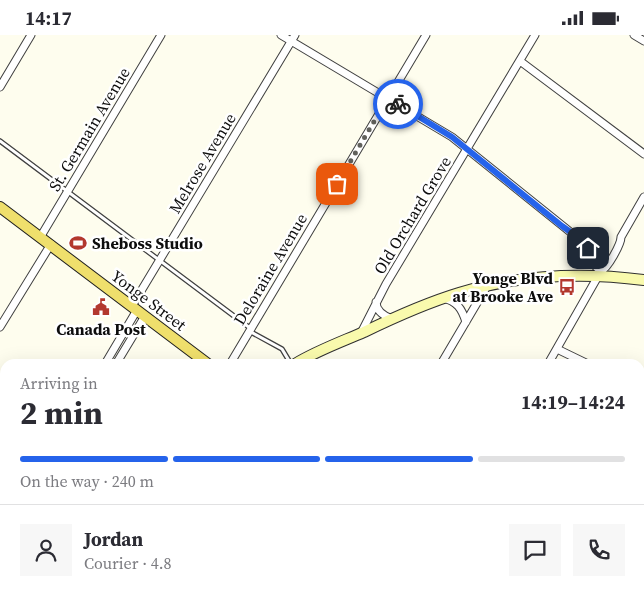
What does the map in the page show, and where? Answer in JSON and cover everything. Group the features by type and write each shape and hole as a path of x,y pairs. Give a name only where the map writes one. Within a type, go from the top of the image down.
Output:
{"main road":[{"name":"Yonge Street","path":"0,207 41,236 197,359"}],"street":[{"path":"0,87 31,35"},
{"name":"St. Germain Avenue","path":"41,236 161,35"},
{"path":"281,35 293,38 445,132 586,243 602,251 610,249 621,237 644,197"},
{"name":"Deloraine Avenue","path":"233,359 426,35"},
{"name":"Old Orchard Grove","path":"361,333 376,302 535,35"},
{"path":"634,35 644,41"},
{"name":"Melrose Avenue","path":"138,311 159,260 293,38"},
{"path":"520,61 644,154"},
{"path":"551,359 620,242 621,237"},
{"path":"586,243 596,258 596,267 602,271 644,280"},
{"path":"0,327 51,245"},
{"path":"602,251 602,271"},
{"path":"299,359 442,298 487,286 531,278 602,271 644,274"},
{"path":"444,359 487,286"},
{"path":"442,298 449,299 458,305 463,312 466,323"},
{"path":"376,302 378,309 392,319"},
{"path":"108,359 138,311"},
{"path":"118,359 138,311"},
{"path":"556,349 577,359"}],"lane":[{"path":"0,141 250,330 282,349 288,359"}],"way so far":[{"path":"337,184 388,98 398,104"}],"place":[{"name":"Sheboss Studio","path":"78,243"},
{"name":"Yonge Blvd at Brooke Ave","path":"567,287"},
{"name":"Canada Post","path":"101,307"}],"route":[{"path":"398,104 452,137 562,226 586,243 588,248"}]}
